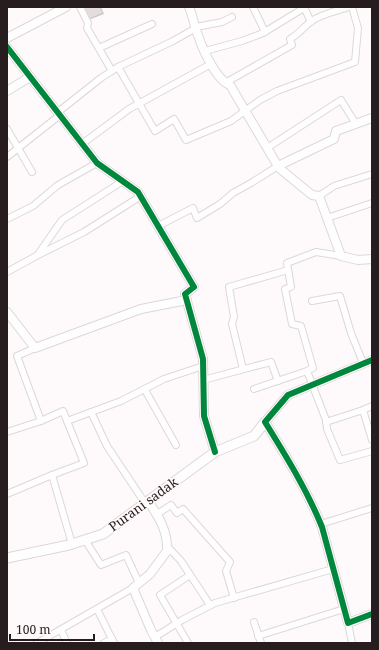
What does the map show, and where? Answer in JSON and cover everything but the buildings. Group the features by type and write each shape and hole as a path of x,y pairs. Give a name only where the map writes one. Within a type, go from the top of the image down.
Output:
{"main road":[{"name":"Purani sadak","path":"7,558 72,544 103,534 215,452 254,436 265,422"}],"street":[{"path":"7,38 66,7"},
{"path":"80,7 88,23 87,28 99,48 140,103 155,131 174,119 186,140 231,121 244,110 277,91 354,62 358,28 351,7 328,14 311,22 297,35 290,39 292,45 225,83"},
{"path":"189,7 211,64 225,83 230,85 278,166 312,195 319,196 334,186 372,174"},
{"path":"253,7 265,32"},
{"path":"205,51 242,41 265,32 304,8 311,22"},
{"path":"7,157 115,69 173,41 196,28 222,22 232,17"},
{"path":"99,48 152,24"},
{"path":"7,47 97,163 138,192 194,287 185,294 203,359 204,416 215,452"},
{"path":"82,144 129,109 211,64"},
{"path":"7,91 30,77"},
{"path":"267,148 341,100 356,124"},
{"path":"158,226 193,208 197,218 278,166 334,139 336,132 372,118"},
{"path":"7,129 32,172"},
{"path":"7,219 33,206 58,185 97,163"},
{"path":"38,255 62,220 123,181"},
{"path":"7,272 84,232 140,196"},
{"path":"319,196 341,256"},
{"path":"327,218 372,203"},
{"path":"254,388 314,368 301,326 292,324 286,289 291,287 287,263 316,252 358,260 372,259"},
{"path":"242,369 232,324 234,317 228,287 288,270"},
{"path":"312,301 340,296 351,333 363,363"},
{"path":"41,421 17,356 141,309 187,300"},
{"path":"8,316 35,348"},
{"path":"352,643 334,569 321,524 296,473 265,422 288,395 372,360"},
{"path":"203,380 272,362 278,381"},
{"path":"67,421 121,401 164,379 203,366"},
{"path":"307,371 340,460 372,452"},
{"path":"145,390 176,445"},
{"path":"326,422 372,406"},
{"path":"363,410 372,440"},
{"path":"7,432 41,421 63,411 84,463 7,494"},
{"path":"37,643 136,586 150,574 167,552 166,533 163,524 107,446 92,412"},
{"path":"52,475 72,544"},
{"path":"157,514 171,505 177,513 183,509 230,562 226,571 234,598"},
{"path":"321,524 372,508"},
{"path":"86,540 100,565 126,555 156,640 177,623 210,605 334,569"},
{"path":"167,546 181,562 210,605"},
{"path":"188,643 160,595 190,575"},
{"path":"97,609 113,641 104,643"},
{"path":"258,636 344,609"},
{"path":"348,623 372,614"},
{"path":"254,622 261,643"},
{"path":"61,630 67,643"}],"cycle path":[{"path":"7,47 97,163 138,192 194,287 185,294 203,359 204,416 215,452"},
{"path":"372,360 288,395 265,422 303,486 322,527 348,623 372,614"}]}
